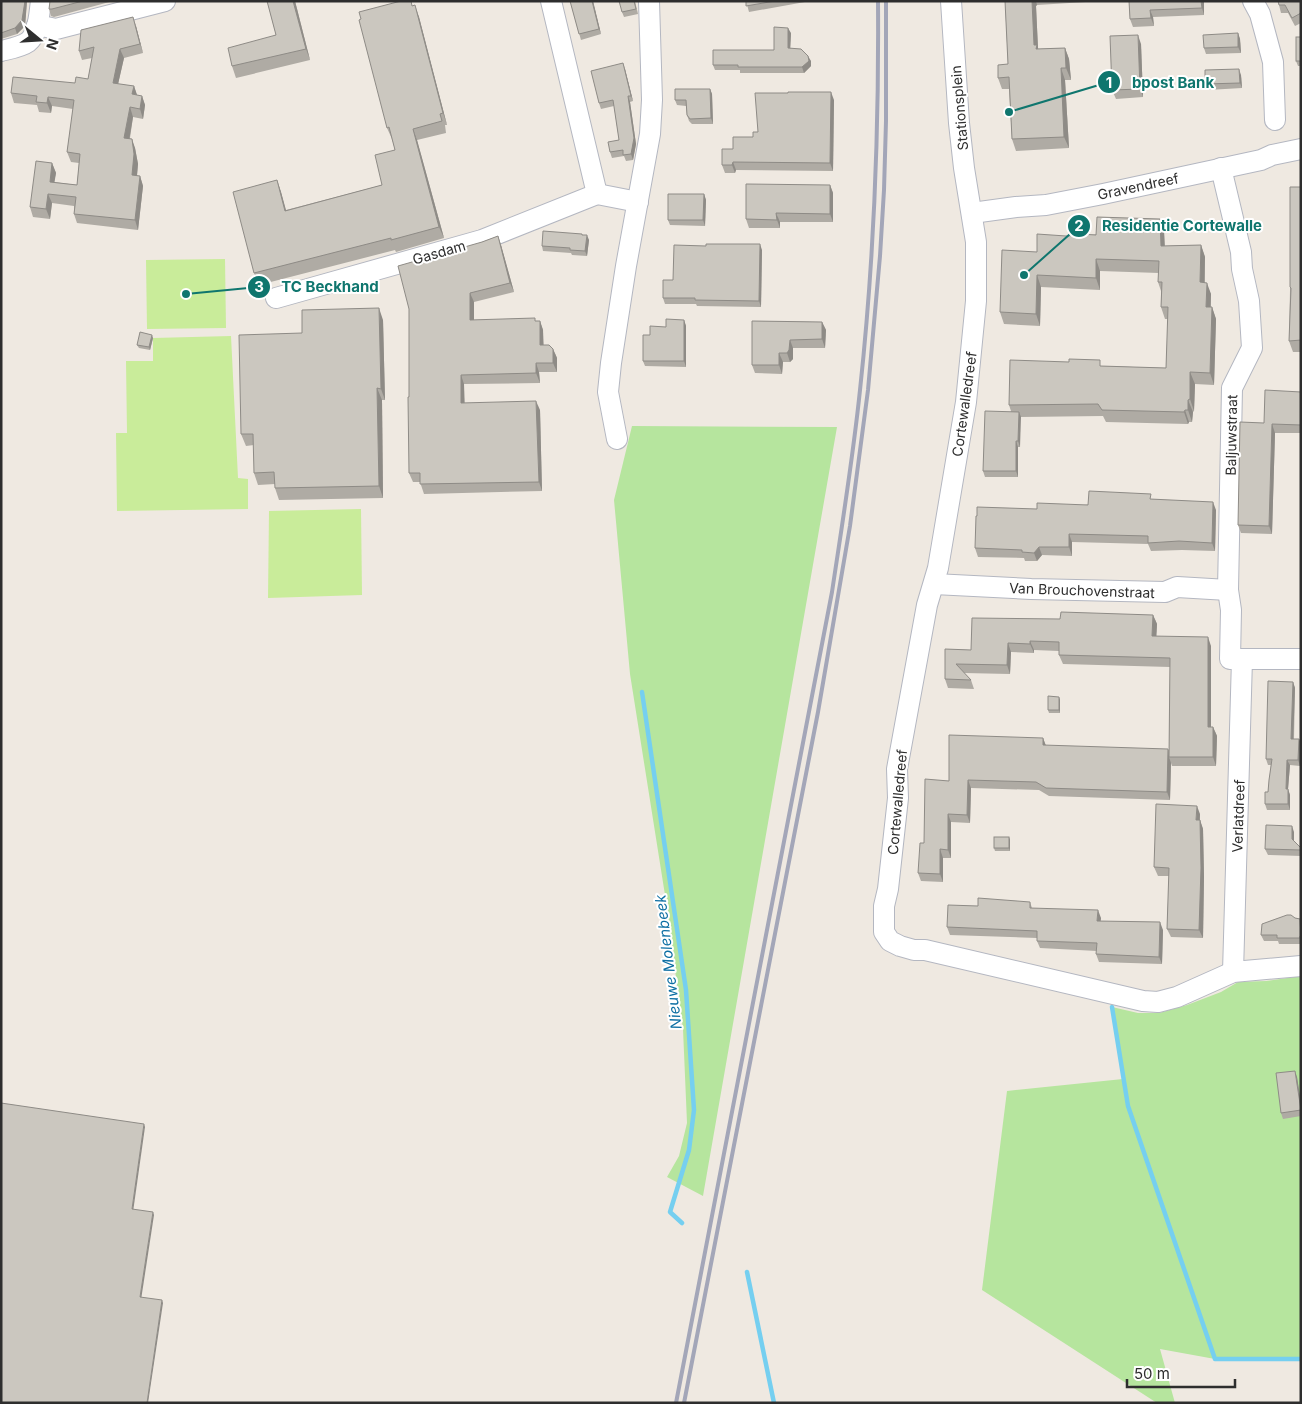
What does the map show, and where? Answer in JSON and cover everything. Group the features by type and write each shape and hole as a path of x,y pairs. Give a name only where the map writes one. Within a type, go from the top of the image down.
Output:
{"street":[{"path":"1,51 28,42 38,25 41,1"},
{"path":"38,25 56,29 165,1"},
{"path":"551,1 597,194 638,202"},
{"path":"617,439 608,392 626,266 650,134 652,100 649,1"},
{"name":"Stationsplein","path":"951,1 959,123 972,213"},
{"path":"1253,1 1260,14 1273,62 1275,120"},
{"name":"Gravendreef","path":"972,213 1046,205 1108,193 1261,160 1272,155 1301,149"},
{"name":"Baljuwstraat","path":"1222,168 1241,252 1242,269 1249,301 1252,348 1232,388 1228,590"},
{"name":"Gasdam","path":"276,298 482,240 597,194"},
{"name":"Cortewalledreef","path":"972,213 976,242 976,301 966,402 940,558 927,606 898,769 898,798 888,889 884,906 884,932 890,941 914,950 926,950 1143,1002 1158,1002 1177,997 1233,972 1301,966"},
{"name":"Van Brouchovenstraat","path":"934,584 1146,592 1165,592 1177,587 1228,590"},
{"path":"1228,590 1231,610 1230,659 1301,659"},
{"name":"Verlatdreef","path":"1233,972 1242,659"}],"green space":[{"path":"225,259 226,328 147,329 146,260"},
{"path":"231,336 238,478 248,479 248,509 117,511 116,433 127,433 126,361 153,361 153,338"},
{"path":"632,426 837,427 703,1196 667,1177 679,1156 687,1123 683,1029 665,895 630,674 614,500"},
{"path":"361,509 362,595 268,598 269,511"},
{"path":"1301,976 1301,1359 1215,1359 1160,1349 1175,1403 1157,1403 982,1290 1007,1091 1123,1079 1112,1007 1138,1013 1159,1013 1221,992 1238,982 1266,981"}],"building":[{"path":"1,1 25,1 22,20 15,28 1,33"},
{"path":"50,1 83,1 49,9"},
{"path":"267,1 293,1 306,49 232,66 228,48 276,35"},
{"path":"401,1 411,1 412,6 415,5 443,113 440,114 442,121 413,129 439,227 254,273 233,192 277,180 285,211 382,185 375,155 395,150 389,127 387,128 359,20 361,19 359,12"},
{"path":"570,1 592,1 599,29 579,34"},
{"path":"619,1 634,1 636,9 622,12"},
{"path":"746,1 775,1 746,6"},
{"path":"1005,1 1032,1 1034,45 1037,45 1036,49 1065,48 1066,68 1061,68 1064,137 1012,139 1009,77 998,78 998,65 1008,64"},
{"path":"1129,1 1201,1 1202,8 1150,10 1151,18 1130,19"},
{"path":"1278,1 1301,1 1301,13 1292,18 1285,5 1279,5"},
{"path":"133,17 140,44 120,49 113,83 134,86 132,94 142,96 140,109 130,107 124,138 132,139 134,154 132,175 140,176 135,220 74,214 76,197 48,194 46,209 30,207 36,161 52,163 50,182 77,185 80,154 67,152 74,100 48,97 47,103 36,102 37,96 11,93 13,77 75,83 76,77 88,79 94,47 79,51 81,30"},
{"path":"774,27 788,28 788,48 801,49 808,56 809,61 802,67 713,65 713,50 774,50"},
{"path":"1238,33 1238,47 1204,48 1203,35"},
{"path":"1138,35 1140,89 1112,90 1110,36"},
{"path":"1296,37 1301,37 1301,61 1296,61"},
{"path":"623,63 631,96 628,96 634,138 631,154 623,155 623,150 610,152 608,142 619,140 613,100 599,103 591,71"},
{"path":"1239,69 1240,83 1205,84 1205,70"},
{"path":"675,89 710,89 711,118 690,119 687,115 686,100 675,100"},
{"path":"831,92 830,163 733,162 732,165 722,165 722,149 733,149 733,137 753,137 753,132 758,132 755,93"},
{"path":"746,184 830,185 830,214 776,213 777,220 746,219"},
{"path":"1290,187 1301,187 1301,340 1289,341 1291,288"},
{"path":"668,194 704,194 703,220 668,220"},
{"path":"1097,217 1160,219 1161,246 1201,245 1200,282 1207,283 1206,307 1212,307 1210,373 1190,372 1190,399 1188,400 1188,410 1184,412 1102,410 1098,404 1009,405 1010,360 1069,362 1069,359 1100,360 1100,366 1166,368 1168,307 1161,307 1162,282 1158,282 1159,261 1096,259 1096,278 1037,275 1036,314 1000,312 1002,250 1037,252 1037,234 1066,236 1080,234 1096,235"},
{"path":"543,231 587,235 585,251 542,246"},
{"path":"498,236 510,283 470,293 470,320 535,318 535,321 540,321 540,345 549,345 553,349 553,363 536,363 536,373 461,375 461,403 536,401 539,482 420,484 420,473 409,473 409,309 398,266"},
{"path":"706,244 760,244 759,301 663,298 663,280 673,280 674,245 706,246"},
{"path":"379,308 381,389 377,388 379,486 275,488 274,472 254,473 253,434 241,434 239,335 302,333 302,310"},
{"path":"666,319 684,320 684,361 643,361 643,335 650,335 650,326 666,327"},
{"path":"752,321 822,322 822,339 790,340 787,353 779,353 779,365 752,365"},
{"path":"140,332 152,335 149,347 137,345"},
{"path":"1265,390 1301,392 1301,425 1272,424 1269,526 1238,525 1240,422 1264,423"},
{"path":"985,411 1019,412 1018,441 1016,441 1016,471 983,471"},
{"path":"1089,491 1151,494 1150,499 1213,502 1212,543 1179,541 1148,543 1148,536 1069,534 1069,547 1039,547 1034,553 1022,552 1022,550 975,548 977,507 1037,509 1037,503 1088,505"},
{"path":"1061,612 1153,615 1152,636 1208,637 1208,727 1213,727 1213,757 1169,757 1170,658 1059,655 1059,642 1030,641 1030,644 1008,643 1007,665 956,664 971,680 945,679 945,649 971,650 972,618 1060,619"},
{"path":"1268,681 1293,682 1291,739 1299,739 1298,760 1287,760 1286,789 1288,789 1288,804 1265,804 1265,792 1268,792 1272,759 1266,759"},
{"path":"1048,696 1059,697 1059,710 1048,710"},
{"path":"949,735 1043,738 1043,745 1168,749 1167,792 1046,788 1036,782 968,780 967,815 948,814 948,850 940,849 940,874 918,873 920,843 924,843 925,779 949,781"},
{"path":"1156,804 1197,806 1196,820 1200,820 1201,868 1199,930 1167,929 1169,868 1154,867"},
{"path":"1266,825 1292,826 1292,839 1301,850 1265,849"},
{"path":"994,837 1009,837 1009,848 994,848"},
{"path":"978,898 1030,902 1030,908 1098,910 1097,921 1160,922 1159,957 1096,954 1097,943 1037,941 1037,931 947,927 948,905 978,906"},
{"path":"1287,915 1300,919 1300,938 1277,938 1277,935 1261,935 1262,924"},
{"path":"1295,1071 1301,1110 1281,1113 1276,1073"},
{"path":"1,1103 144,1124 132,1209 153,1212 140,1297 162,1300 147,1403 1,1403"}],"waterway":[{"name":"Nieuwe Molenbeek","path":"642,692 686,990 694,1110 689,1150 670,1212 682,1223"},
{"path":"1112,1007 1128,1106 1215,1359 1301,1359"},
{"name":"Nieuwe Molenbeek","path":"747,1272 774,1403"}],"railway":[{"path":"676,1403 832,592 847,491 860,390 869,293 878,98 878,1"},
{"path":"684,1403 818,712 850,526 868,390 880,256 886,121 886,1"}],"place":[{"name":"bpost Bank","path":"1009,112"},
{"name":"Residentie Cortewalle","path":"1024,275"},
{"name":"TC Beckhand","path":"186,294"}]}
